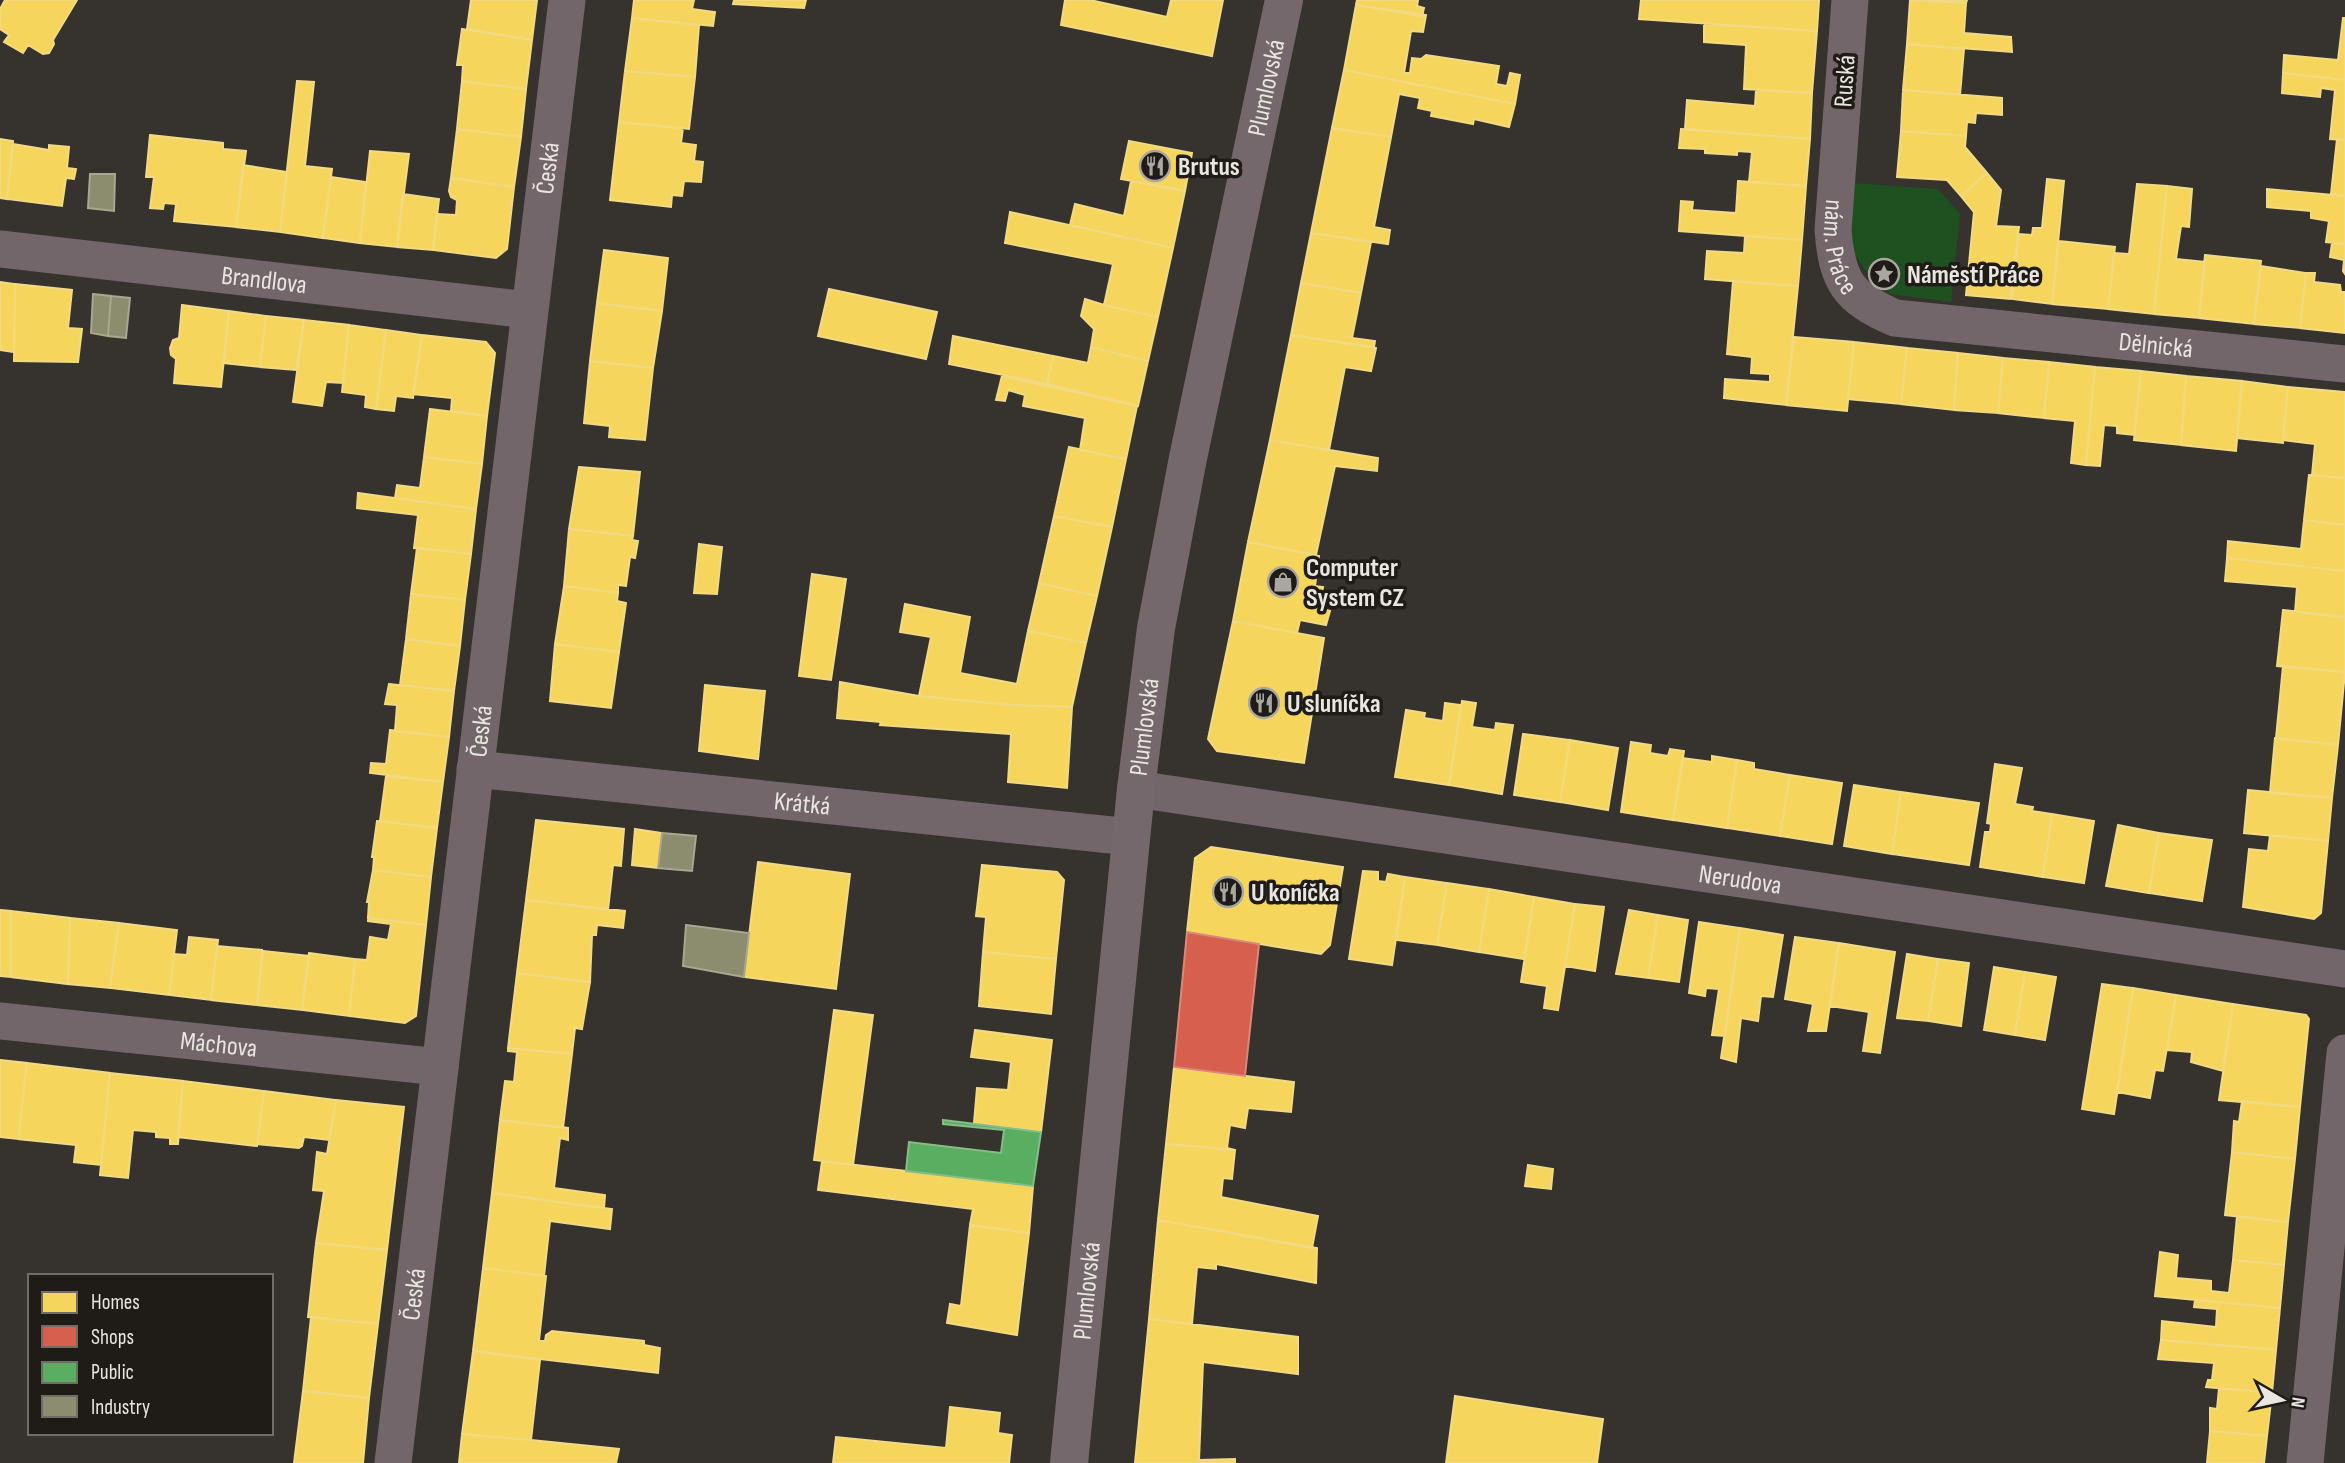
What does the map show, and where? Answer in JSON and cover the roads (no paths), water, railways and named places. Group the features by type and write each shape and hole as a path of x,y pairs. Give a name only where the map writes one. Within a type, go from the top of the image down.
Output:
{"main road":[{"name":"Plumlovská","path":"1069,1463 1136,789 1156,628 1284,0"}],"street":[{"name":"Česká","path":"393,1463 567,0"},
{"name":"Ruská","path":"1838,162 1850,0"},
{"name":"nám. Práce","path":"1838,162 1833,230 1836,261 1851,291 1868,306 1895,318 1966,325"},
{"name":"Brandlova","path":"0,249 529,310"},
{"name":"Dělnická","path":"1966,325 2345,364"},
{"name":"Krátká","path":"475,769 1131,837"},
{"name":"Nerudova","path":"1136,789 2345,969"},
{"name":"Máchova","path":"0,1021 440,1067"},
{"path":"2305,1463 2345,1053"}],"place":[{"name":"Brutus","path":"1155,166"},
{"name":"Náměstí Práce","path":"1884,274"},
{"name":"Computer System CZ","path":"1283,582"},
{"name":"U sluníčka","path":"1264,703"},
{"name":"U koníčka","path":"1228,892"}]}
